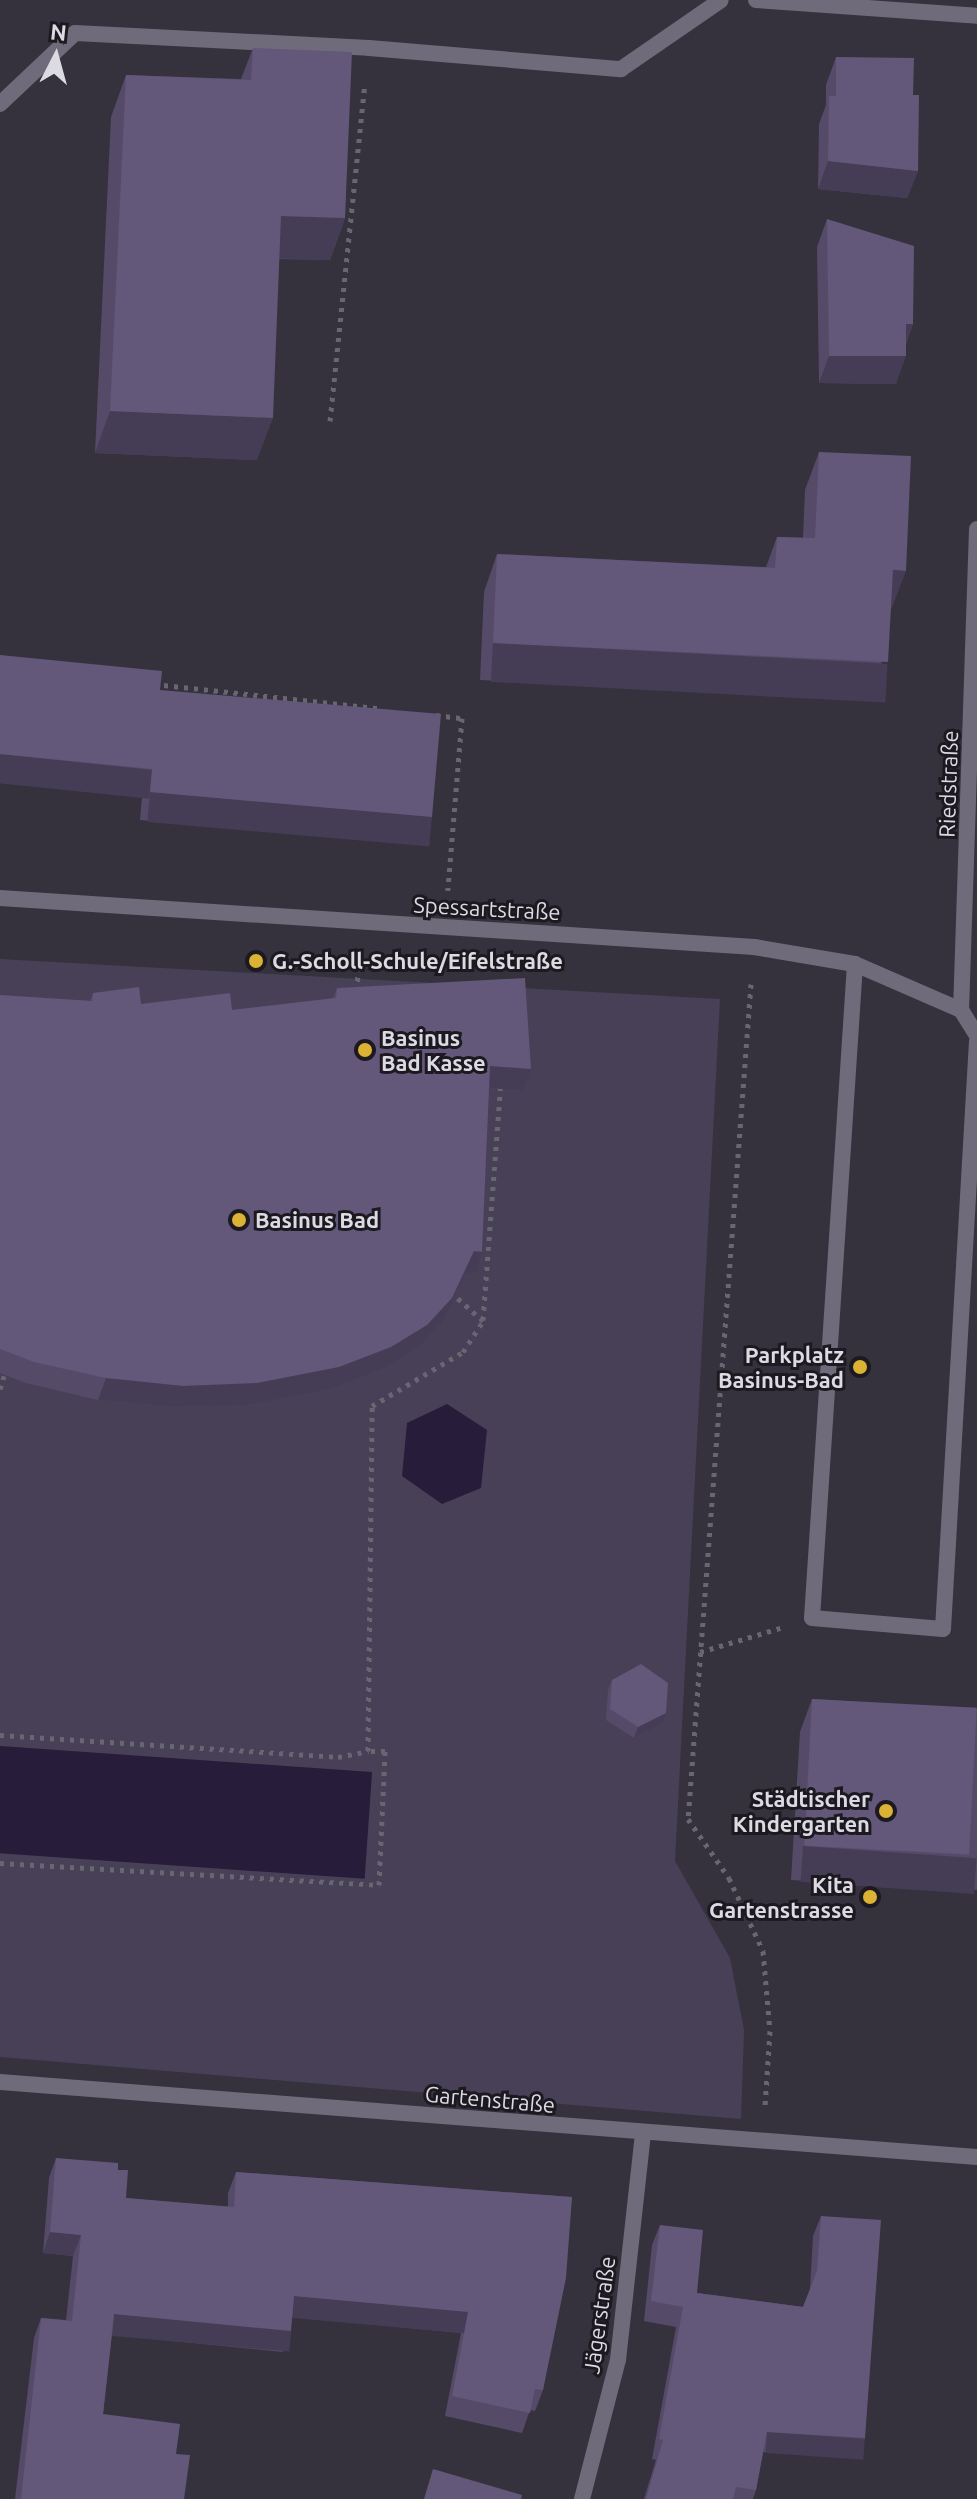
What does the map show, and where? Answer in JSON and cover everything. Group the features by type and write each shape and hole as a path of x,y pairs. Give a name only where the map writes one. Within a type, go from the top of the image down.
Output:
{"street":[{"path":"0,104 75,33 369,48 621,69 721,0"},
{"path":"756,0 977,16"},
{"name":"Riedstraße","path":"961,1010 977,529"},
{"name":"Spessartstraße","path":"0,898 754,947 855,964 961,1010"},
{"path":"855,964 812,1618 943,1629 977,1038 961,1010"},
{"name":"Gartenstraße","path":"0,2082 643,2134 977,2157"},
{"name":"Jägerstraße","path":"582,2499 618,2360 643,2134"}],"path":[{"path":"330,421 369,48"},
{"path":"138,682 400,711"},
{"path":"431,715 462,718 445,927"},
{"path":"357,1000 361,922"},
{"path":"754,947 688,1819 729,1878 763,1951 770,2031 763,2143"},
{"path":"368,1751 372,1406 463,1352 483,1321 503,1066"},
{"path":"456,1297 483,1321"},
{"path":"0,1389 4,1376"},
{"path":"700,1652 812,1618"},
{"path":"0,1735 338,1757 385,1751 379,1885 0,1863"}],"shaded area":[{"path":"0,959 720,999 675,1861 730,1958 744,2030 741,2119 0,2057"},
{"path":"447,1404 487,1430 481,1488 442,1504 402,1476 407,1423"},
{"path":"0,1746 372,1772 365,1879 0,1853"}],"building":[{"path":"253,48 352,52 345,218 281,216 273,418 110,411 126,75 251,80"},
{"path":"836,57 914,58 913,95 919,95 918,171 828,161 829,96 836,96"},
{"path":"827,219 914,246 913,324 906,324 906,356 829,356"},
{"path":"819,452 911,456 906,571 893,570 888,662 493,643 497,554 775,568 777,537 815,538"},
{"path":"0,655 162,671 160,690 441,714 432,817 150,792 152,769 0,754"},
{"name":"Basinus Bad","path":"525,978 531,1069 490,1066 482,1252 474,1251 452,1298 427,1325 391,1347 339,1367 257,1383 183,1386 106,1378 34,1362 0,1349 0,995 92,1001 93,993 139,987 141,1004 230,993 232,1010 336,998 337,988"},
{"path":"641,1664 668,1683 666,1713 638,1727 610,1709 612,1680"},
{"name":"Städtischer Kindergarten","path":"812,1699 977,1708 969,1854 804,1846"},
{"path":"56,2158 118,2163 118,2170 128,2170 126,2198 234,2207 236,2172 572,2197 566,2278 543,2390 535,2389 530,2413 452,2396 468,2312 294,2296 291,2331 114,2314 103,2414 180,2424 176,2454 190,2455 184,2499 21,2499 41,2318 72,2321 81,2235 50,2232"},
{"path":"821,2216 881,2220 865,2438 767,2432 756,2490 736,2487 733,2499 646,2499 663,2440 659,2439 683,2307 651,2301 660,2225 703,2230 697,2293 803,2307 817,2271"},
{"path":"433,2469 522,2495 521,2499 424,2499"}],"place":[{"name":"G.-Scholl-Schule/Eifelstraße","path":"256,961"},
{"name":"Basinus Bad Kasse","path":"365,1050"},
{"name":"Basinus Bad","path":"239,1220"},
{"name":"Parkplatz Basinus-Bad","path":"860,1367"},
{"name":"Städtischer Kindergarten","path":"886,1811"},
{"name":"Kita Gartenstrasse","path":"870,1897"}]}
